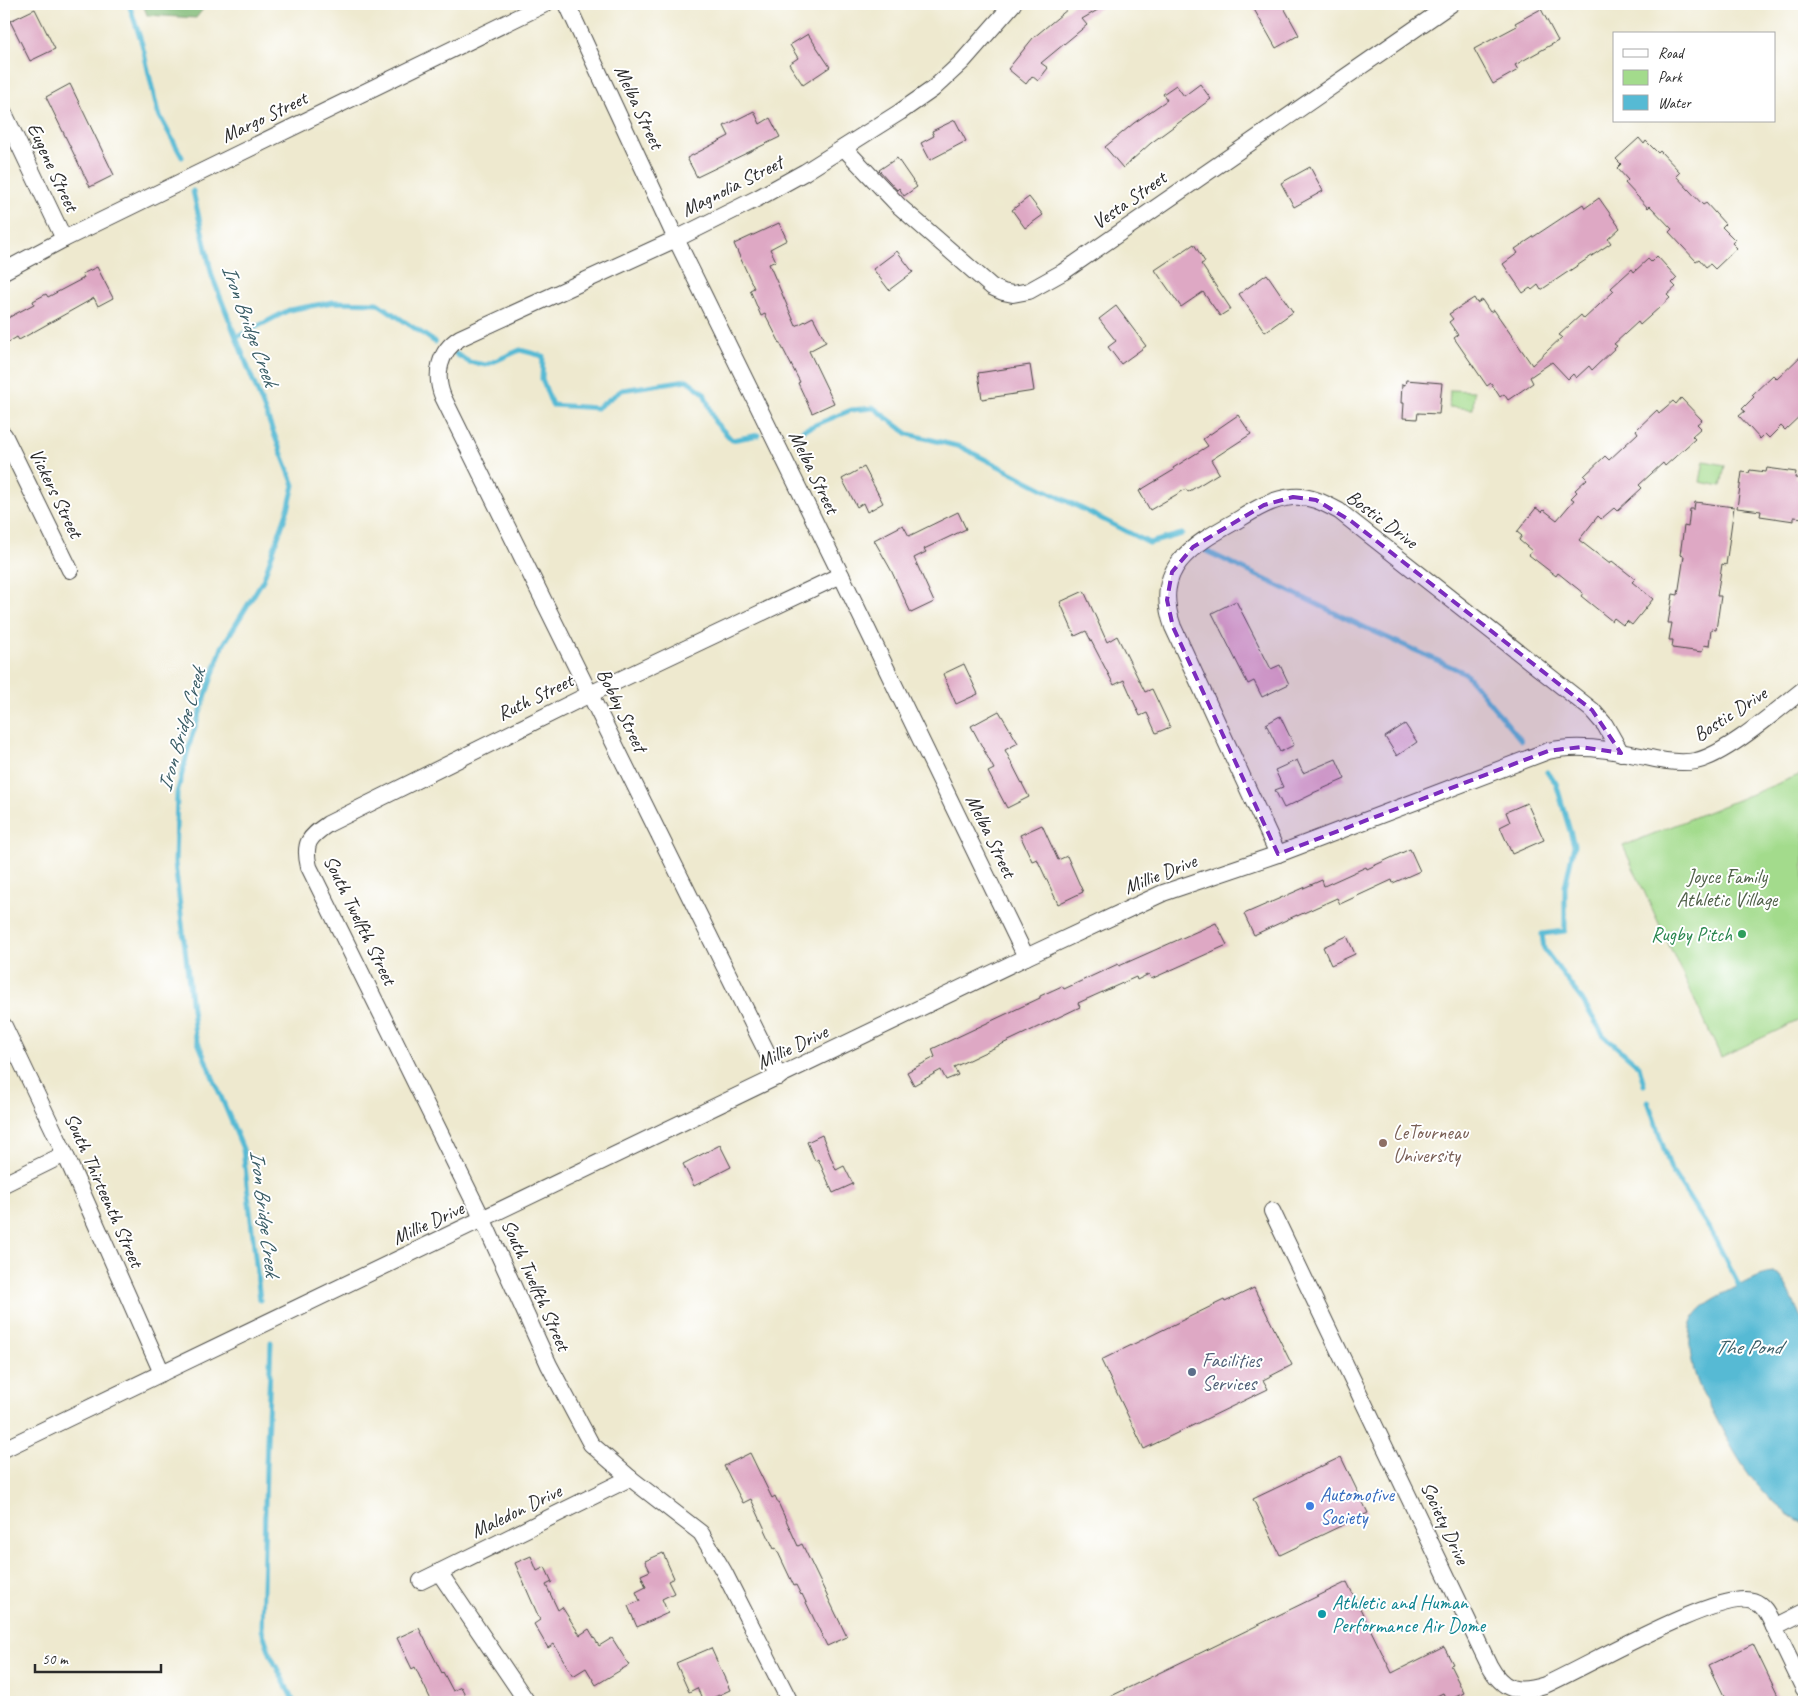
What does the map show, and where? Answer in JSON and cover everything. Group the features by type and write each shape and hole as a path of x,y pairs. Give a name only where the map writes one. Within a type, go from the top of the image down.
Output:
{"street":[{"name":"Margo Street","path":"4,271 64,239 545,4"},
{"name":"Melba Street","path":"567,4 676,239 842,575 1026,957"},
{"name":"Magnolia Street","path":"442,358 454,342 470,333 676,239 758,198 844,148 933,89 962,62 1013,4"},
{"name":"Vesta Street","path":"844,148 899,206 984,283 1003,292 1014,294 1029,292 1063,272 1451,4"},
{"name":"Eugene Street","path":"4,113 64,239"},
{"name":"Bobby Street","path":"442,358 438,379 443,397 779,1077"},
{"name":"Vickers Street","path":"4,435 70,570"},
{"name":"Bostic Drive","path":"1278,854 1173,626 1167,600 1172,572 1193,546 1204,538 1273,501 1293,496 1306,497 1327,504 1339,511 1592,710 1605,726 1621,753 1679,762 1703,759 1735,741 1804,689"},
{"name":"Ruth Street","path":"308,843 315,833 328,824 590,694 842,575"},
{"name":"Millie Drive","path":"4,1449 1026,957 1163,893 1278,854 1548,751 1560,748 1581,747 1621,753"},
{"name":"South Twelfth Street","path":"308,843 306,853 309,867 483,1220 549,1365 591,1444 630,1478 701,1533 724,1572 786,1701"},
{"name":"South Thirteenth Street","path":"4,1026 65,1154 162,1372"},
{"path":"4,1184 65,1154"},
{"name":"Society Drive","path":"1272,1211 1484,1656 1495,1676 1504,1686 1515,1690 1525,1690 1545,1685 1691,1614 1736,1600 1752,1601 1762,1606 1804,1689"},
{"name":"Maledon Drive","path":"421,1581 630,1478"},
{"path":"439,1572 527,1702"},
{"path":"1774,1627 1804,1612"}],"highlighted area":[{"path":"1293,497 1316,500 1351,521 1592,710 1621,753 1581,747 1548,751 1278,854 1173,627 1167,600 1172,572 1193,547 1264,505"}],"green space":[{"path":"143,4 207,4 196,18 147,15"},
{"path":"1450,390 1474,391 1473,409 1449,407"},
{"path":"1704,461 1725,465 1721,486 1700,482"},
{"name":"Joyce Family Athletic Village","path":"1804,773 1804,1018 1721,1057 1623,846"}],"water":[{"name":"The Pond","path":"1773,1273 1780,1276 1785,1283 1804,1324 1804,1523 1774,1503 1749,1475 1729,1443 1700,1388 1691,1354 1690,1340 1693,1320 1706,1304 1746,1282 1762,1275"}],"building":[{"path":"1074,4 1108,4 1082,19 1087,25 1041,63 1048,68 1038,81 1032,76 1026,84 1008,69 1033,38"},
{"path":"1251,4 1282,4 1299,35 1276,48"},
{"path":"35,9 55,49 30,61 10,21"},
{"path":"1541,9 1558,41 1515,65 1518,70 1493,84 1474,49 1517,26 1515,23"},
{"path":"808,34 830,67 803,85 789,64 798,58 790,45"},
{"path":"70,84 114,175 90,187 46,97"},
{"path":"1200,84 1211,99 1151,143 1123,168 1105,147 1134,123 1167,100 1163,94 1176,85 1184,96"},
{"path":"754,111 760,124 770,118 780,137 697,177 687,158 729,136 724,126"},
{"path":"955,120 966,141 930,160 921,143 934,136 932,131"},
{"path":"1639,138 1644,144 1646,141 1658,153 1660,151 1680,172 1676,176 1703,205 1706,203 1725,224 1722,227 1735,240 1732,243 1737,248 1715,269 1710,264 1706,267 1699,259 1696,261 1669,232 1672,229 1650,206 1648,208 1625,183 1628,180 1617,168 1621,164 1616,159"},
{"path":"897,158 917,187 904,196 899,188 897,190 879,170"},
{"path":"1310,167 1323,191 1294,207 1281,183"},
{"path":"1029,197 1043,215 1025,228 1012,210"},
{"path":"1599,198 1620,228 1608,239 1611,243 1541,290 1538,285 1532,290 1530,288 1523,293 1503,264 1518,253 1515,249 1583,204 1585,208"},
{"path":"779,223 787,240 770,249 776,261 769,264 796,326 813,317 826,342 809,351 834,403 812,413 798,383 800,382 765,314 761,316 750,290 754,288 734,244"},
{"path":"1194,244 1205,262 1201,264 1231,309 1220,316 1203,292 1181,307 1155,270"},
{"path":"897,251 913,272 889,290 873,269"},
{"path":"1657,256 1677,278 1672,283 1676,287 1667,295 1670,298 1640,325 1638,322 1614,344 1617,346 1592,370 1589,366 1576,378 1573,374 1568,379 1552,362 1530,377 1533,383 1508,400 1504,394 1500,397 1491,383 1487,386 1454,338 1458,335 1449,322 1453,319 1449,314 1474,298 1477,303 1482,300 1490,312 1494,310 1532,365 1562,337 1559,335 1581,315 1584,319 1614,291 1611,288 1632,269 1634,272 1648,259 1651,262"},
{"path":"97,267 113,298 98,306 94,298 19,340 17,337 4,345 4,320 34,304 33,301 46,294 48,297 84,278 82,274"},
{"path":"1267,274 1293,312 1265,332 1239,294"},
{"path":"1116,306 1146,346 1121,364 1108,347 1116,341 1099,319"},
{"path":"1804,353 1804,412 1785,430 1781,426 1769,438 1765,434 1760,439 1739,416 1745,411 1742,409 1754,397 1752,395 1773,375 1777,379"},
{"path":"1030,365 1034,391 982,399 978,373"},
{"path":"1406,380 1442,383 1439,414 1418,413 1417,419 1403,418 1404,403 1401,403 1402,384 1405,385"},
{"path":"1681,398 1702,420 1697,424 1701,428 1692,436 1695,439 1665,466 1663,463 1639,485 1642,488 1617,511 1614,508 1601,519 1598,516 1579,540 1610,564 1612,561 1635,579 1632,582 1653,599 1632,625 1627,621 1623,625 1614,618 1612,621 1581,596 1583,593 1558,573 1556,576 1529,555 1532,551 1519,540 1522,536 1517,532 1536,508 1542,512 1544,510 1557,520 1574,500 1571,498 1577,492 1575,490 1587,479 1584,476 1605,456 1609,460 1638,433 1636,430 1657,410 1659,413 1673,401 1676,404"},
{"path":"1238,415 1251,434 1211,460 1219,473 1188,492 1186,489 1150,510 1139,491 1174,470 1173,468 1208,446 1203,439"},
{"path":"864,467 883,503 867,512 863,503 857,507 842,479"},
{"path":"1767,468 1796,472 1795,478 1804,479 1804,518 1794,517 1794,521 1760,516 1761,511 1737,508 1742,472 1749,473 1750,470 1766,472"},
{"path":"1695,502 1734,507 1726,565 1722,564 1717,596 1721,596 1716,630 1711,629 1709,646 1704,645 1702,652 1672,648 1673,640 1669,640 1672,623 1668,623 1673,594 1678,595 1684,556 1680,555 1684,526 1688,527 1690,509 1694,509"},
{"path":"958,512 966,529 924,549 926,552 914,558 934,602 911,613 891,570 874,540 903,525 909,536"},
{"path":"1084,591 1107,642 1117,636 1145,692 1152,689 1170,727 1156,733 1147,713 1140,716 1124,680 1114,685 1086,631 1075,636 1060,602"},
{"path":"1236,601 1271,669 1280,665 1289,684 1262,697 1254,681 1248,684 1212,613"},
{"path":"964,664 978,694 956,704 943,674"},
{"path":"999,711 1018,743 1005,750 1029,797 1007,808 988,772 994,769 971,726"},
{"path":"1280,716 1294,745 1280,752 1266,724"},
{"path":"1405,724 1417,742 1397,756 1385,737"},
{"path":"1336,759 1345,779 1284,808 1275,790 1283,787 1275,770 1297,760 1303,773"},
{"path":"1527,803 1544,840 1512,854 1500,827 1510,822 1506,812"},
{"path":"1042,825 1058,860 1067,856 1083,892 1058,904 1037,859 1032,861 1020,835"},
{"path":"1410,849 1420,871 1393,883 1392,880 1340,904 1337,898 1254,935 1244,914 1322,880 1324,886"},
{"path":"1216,923 1227,945 1151,979 1149,974 1137,980 1136,977 1078,1003 1080,1007 954,1067 958,1075 946,1080 941,1070 914,1085 907,1072 935,1057 932,1049 1040,998 1040,996 1062,986 1064,989"},
{"path":"1347,936 1355,954 1331,965 1323,947"},
{"path":"822,1135 836,1170 844,1166 853,1184 833,1193 818,1159 815,1161 807,1142"},
{"path":"720,1145 731,1167 694,1186 683,1164"},
{"name":"Facilities Services","path":"1254,1288 1292,1365 1263,1380 1268,1389 1144,1449 1101,1360 1224,1300 1225,1302"},
{"path":"750,1453 772,1498 775,1496 798,1546 802,1544 847,1637 827,1646 802,1594 796,1585 794,1586 776,1548 774,1549 751,1499 743,1503 724,1466"},
{"name":"Automotive Society","path":"1341,1457 1368,1513 1280,1555 1253,1499"},
{"path":"663,1553 674,1578 668,1581 674,1593 662,1599 668,1613 637,1627 628,1606 640,1601 636,1592 646,1587 641,1575 650,1571 645,1561"},
{"path":"531,1556 537,1571 545,1567 552,1582 546,1585 558,1610 562,1607 580,1635 589,1629 599,1646 612,1638 629,1665 596,1685 586,1668 573,1676 554,1644 548,1648 534,1624 540,1620 515,1563"},
{"name":"Athletic and Human Performance Air Dome","path":"1347,1582 1392,1673 1444,1647 1453,1664 1450,1665 1464,1693 1447,1701 1443,1693 1424,1702 1099,1702"},
{"path":"419,1628 453,1691 461,1687 469,1702 432,1702 415,1667 412,1669 397,1638"},
{"path":"1753,1644 1781,1702 1727,1702 1709,1665"},
{"path":"711,1648 730,1690 704,1702 697,1688 689,1692 676,1663"}],"waterway":[{"name":"Iron Bridge Creek","path":"129,4 142,44 158,113 182,157"},
{"name":"Iron Bridge Creek","path":"193,191 212,276 294,485 289,506 263,580 222,647 191,739 177,793 175,863 195,1035 243,1149 260,1300"},
{"path":"237,337 289,310 333,302 377,303 435,342"},
{"path":"456,354 469,362 486,365 520,350 543,356 542,379 552,405 597,408 622,390 687,380 704,393 715,422 732,440 759,435"},
{"path":"803,430 851,410 874,408 908,434 961,447 1149,543 1182,534"},
{"path":"1206,551 1465,673 1521,740"},
{"path":"1547,772 1556,783 1574,845 1565,887 1565,931 1542,934 1544,949 1582,1000 1604,1036 1639,1066 1644,1085"},
{"path":"1648,1101 1671,1170 1712,1233 1739,1286"},
{"name":"Iron Bridge Creek","path":"271,1342 262,1630 271,1656 294,1702"}],"place":[{"name":"Rugby Pitch","path":"1742,934"},
{"name":"LeTourneau University","path":"1383,1143"},
{"name":"Facilities Services","path":"1192,1372"},
{"name":"Automotive Society","path":"1310,1506"},
{"name":"Athletic and Human Performance Air Dome","path":"1322,1614"}]}
